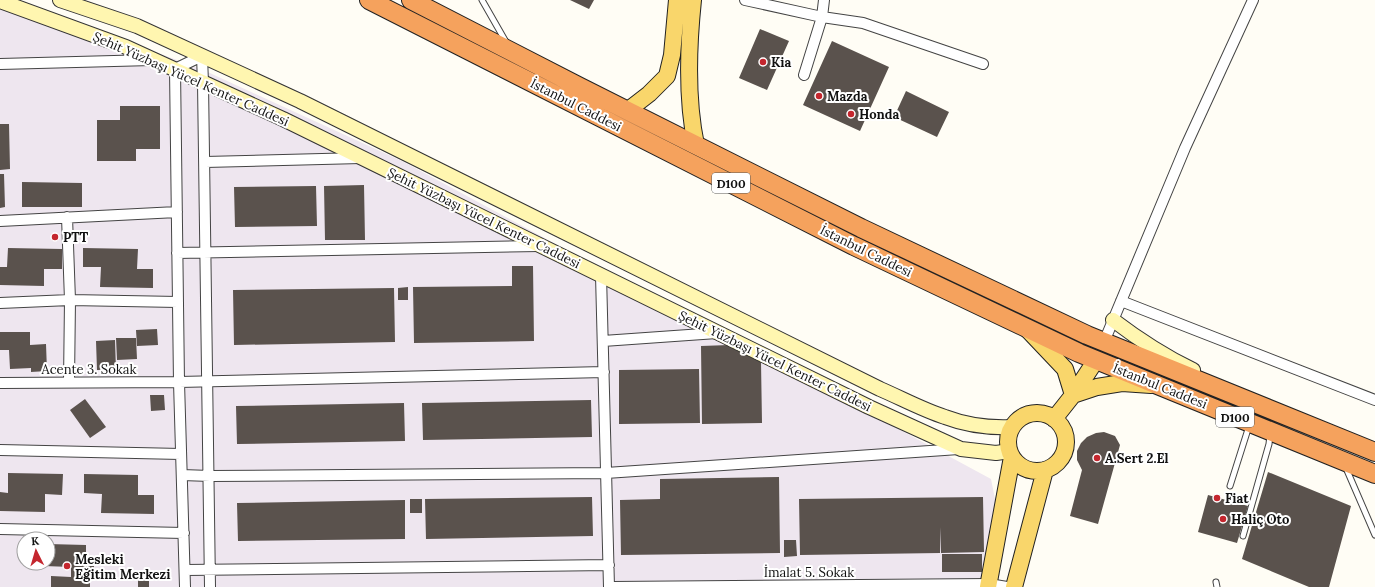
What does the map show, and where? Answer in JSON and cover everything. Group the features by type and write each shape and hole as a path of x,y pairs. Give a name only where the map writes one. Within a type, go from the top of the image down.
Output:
{"highway":[{"name":"İstanbul Caddesi","path":"369,0 854,246 1025,328 1096,360 1375,474"},
{"name":"İstanbul Caddesi","path":"411,0 861,228 1104,342 1375,452"},
{"path":"416,0 458,24"},
{"path":"1096,360 1104,342"}],"main road":[{"path":"627,110 649,94 667,76 672,55 677,0"},
{"path":"693,0 689,37 690,88 691,123 696,145"},
{"path":"1025,328 1065,369 1073,395"},
{"path":"1054,418 1073,395 1096,360"},
{"path":"1073,395 1097,387 1122,383 1157,385"},
{"path":"1036,413 1046,414 1054,418 1061,425 1065,434 1066,443 1060,461 1053,467 1045,470 1034,471 1026,469 1017,463 1008,446 1008,436 1012,427 1018,420 1027,415 1036,413"},
{"path":"989,586 1011,454"},
{"path":"1014,587 1045,470"}],"street":[{"name":"Şehit Yüzbaşı Yücel Kenter Caddesi","path":"60,0 138,26 300,101 880,389 945,418 996,428 1012,427"},
{"path":"745,0 822,17 863,23 983,64"},
{"path":"804,75 822,17 824,0"},
{"path":"1104,342 1185,148 1253,0"},
{"name":"Şehit Yüzbaşı Yücel Kenter Caddesi","path":"0,1 126,47 204,82 601,275 869,408 961,449 1011,454"},
{"path":"185,587 179,382 175,69 202,56 204,82 205,252 210,476 210,587"},
{"path":"0,64 156,60"},
{"path":"205,162 362,158"},
{"path":"0,221 177,212"},
{"path":"67,217 70,300 69,382"},
{"path":"177,253 541,246"},
{"path":"601,275 610,587"},
{"path":"0,302 70,300 178,302"},
{"path":"1121,301 1375,400"},
{"path":"1113,320 1133,336 1156,350 1259,405"},
{"path":"603,341 717,333"},
{"name":"Acente 3. Sokak","path":"0,382 179,382 604,372"},
{"path":"182,475 606,473 961,449"},
{"path":"0,450 181,454"},
{"path":"0,529 184,533"},
{"path":"185,570 609,566"},
{"name":"İmalat 5. Sokak","path":"610,587 1007,587"}],"lane":[{"path":"482,0 511,51"},
{"path":"1230,486 1250,423"},
{"path":"1243,536 1270,432"},
{"path":"1343,461 1375,535"}],"shaded area":[{"path":"0,0 12,0 199,68 404,162 991,479 997,509 1000,567 993,587 0,587"}],"building":[{"path":"570,0 594,0 589,9"},
{"path":"760,29 789,41 767,90 739,78"},
{"path":"832,41 889,67 860,131 803,105"},
{"path":"906,91 949,112 937,137 894,117"},
{"path":"120,106 160,106 160,149 136,149 136,161 97,161 97,120 120,120"},
{"path":"0,124 9,124 10,169 0,170"},
{"path":"0,174 4,174 5,207 0,208"},
{"path":"22,182 82,183 82,207 22,207"},
{"path":"364,185 365,240 325,240 324,186"},
{"path":"316,186 317,226 235,227 234,187"},
{"path":"8,248 62,249 62,269 44,269 44,286 0,285 0,267 7,267"},
{"path":"83,248 138,249 137,269 153,269 153,288 100,287 101,267 83,267"},
{"path":"512,266 533,266 534,341 414,343 413,287 512,286"},
{"path":"408,287 408,300 398,300 398,288"},
{"path":"394,288 395,342 234,345 233,290"},
{"path":"157,329 158,345 137,346 136,330"},
{"path":"0,332 30,332 30,345 46,344 47,371 31,372 31,368 10,369 9,350 0,350"},
{"path":"116,338 136,338 137,359 117,360"},
{"path":"115,340 116,370 97,370 96,341"},
{"path":"729,345 761,362 762,423 702,424 701,346"},
{"path":"699,369 700,423 619,424 619,370"},
{"path":"150,395 164,395 165,410 151,411"},
{"path":"85,399 106,427 90,438 70,410"},
{"path":"591,400 592,437 423,440 422,403"},
{"path":"404,403 405,441 237,444 236,406"},
{"path":"1104,432 1115,436 1120,445 1098,524 1070,516 1082,470 1077,460 1077,451 1081,443 1087,437 1096,433"},
{"path":"1268,472 1351,506 1329,587 1309,587 1242,559"},
{"path":"8,473 63,474 62,495 45,494 45,512 0,511 0,492 8,493"},
{"path":"84,474 138,475 138,495 154,495 154,514 101,513 102,494 84,493"},
{"path":"779,477 780,553 621,555 620,500 660,499 660,479"},
{"name":"Haliç Oto","path":"1208,495 1248,506 1237,543 1198,532"},
{"path":"592,497 593,536 426,539 425,499"},
{"path":"983,497 984,552 941,553 940,527 940,553 800,555 799,499"},
{"path":"410,499 422,499 422,513 410,513"},
{"path":"405,500 405,539 238,541 237,503"},
{"path":"784,540 796,540 797,556 784,557"},
{"name":"Mesleki Eğitim Merkezi","path":"56,544 86,545 86,566 94,566 94,578 90,578 90,587 51,587 51,576 71,577 71,567 56,566"},
{"path":"942,554 982,554 982,572 942,572"},
{"path":"138,578 149,578 149,587 138,587"}],"place":[{"name":"Kia","path":"763,62"},
{"name":"Mazda","path":"819,96"},
{"name":"Honda","path":"851,114"},
{"name":"PTT","path":"55,237"},
{"name":"A.Sert 2.El","path":"1097,458"},
{"name":"Fiat","path":"1217,498"},
{"name":"Haliç Oto","path":"1223,519"},
{"name":"Mesleki Eğitim Merkezi","path":"67,566"}]}
